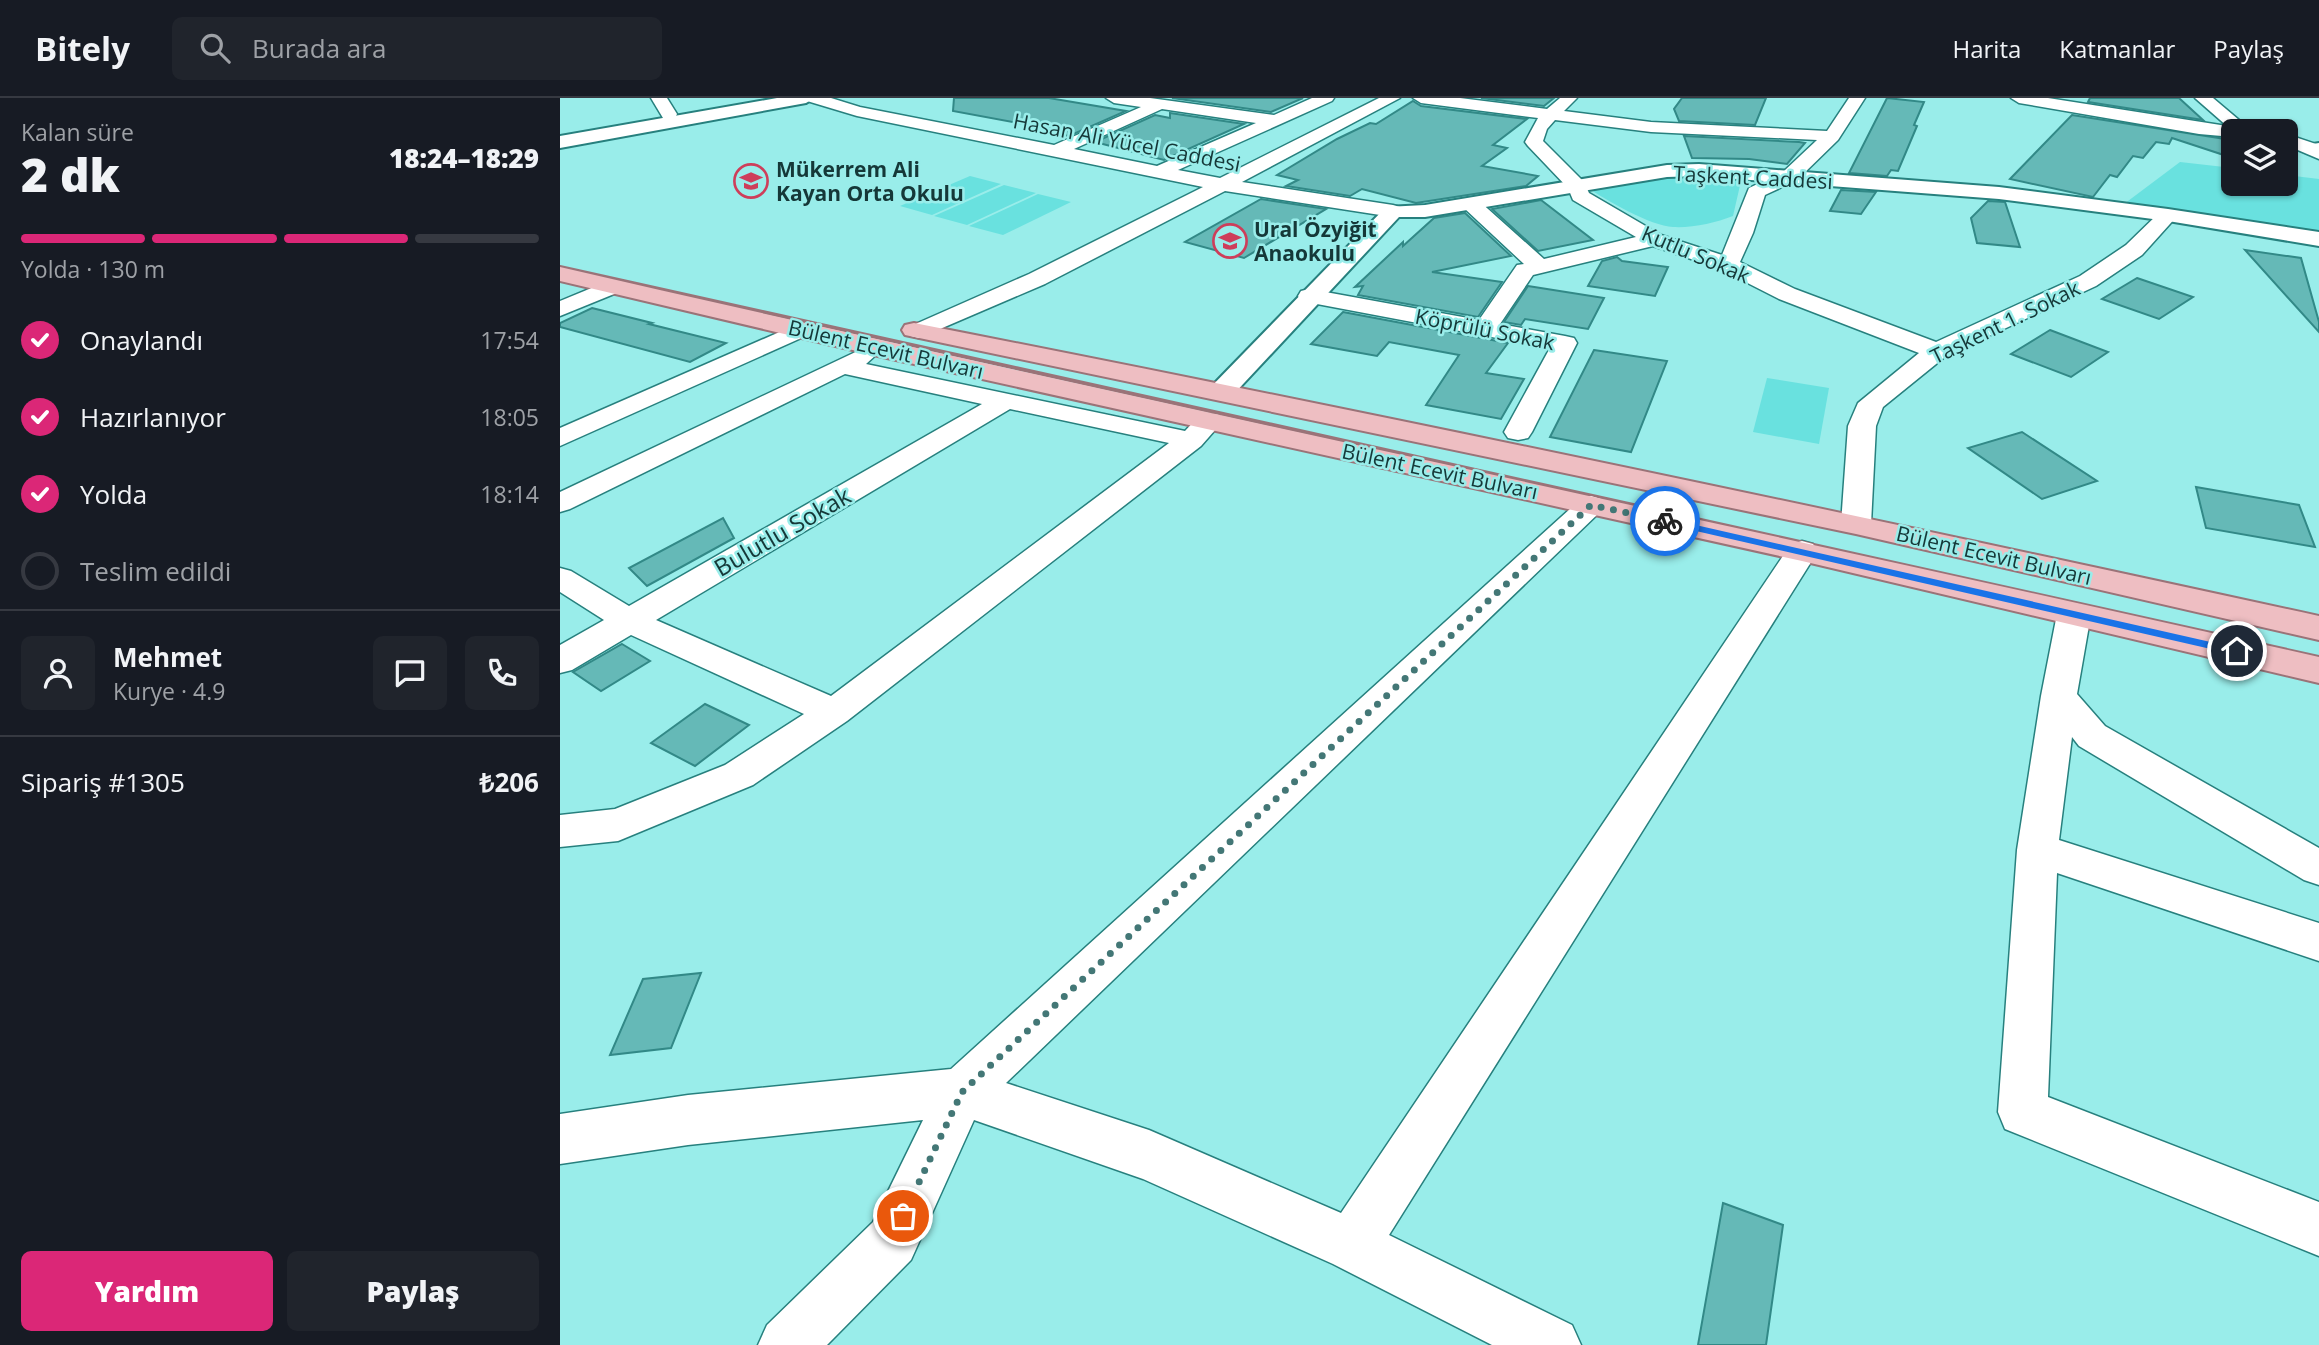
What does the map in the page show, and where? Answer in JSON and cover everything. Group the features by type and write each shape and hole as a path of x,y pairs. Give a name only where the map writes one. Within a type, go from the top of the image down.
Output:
{"main road":[{"name":"Bülent Ecevit Bulvarı","path":"560,274 800,330 885,337 1207,417 2319,670"},
{"name":"Bülent Ecevit Bulvarı","path":"885,337 919,331 1207,417 1856,524 2319,628"}],"street":[{"path":"560,132 664,106 762,98"},
{"path":"560,142 806,98"},
{"name":"Hasan Ali Yücel Caddesi","path":"813,98 857,111 1224,185 1393,211"},
{"path":"1114,98 1276,120"},
{"path":"1056,151 1177,98"},
{"path":"1159,172 1326,98"},
{"path":"919,331 1037,279 1392,98"},
{"path":"1421,98 1651,127 1832,136"},
{"name":"Kutlu Sokak","path":"1569,98 1535,135 1534,142 1577,186 1580,196 1654,239 1728,264 1787,294 1937,352"},
{"path":"1831,98 1857,99"},
{"path":"2019,98 2221,131"},
{"path":"2203,98 2228,119"},
{"path":"1728,264 1743,233 1756,192 1790,176 1832,136 1857,99"},
{"path":"2298,144 2317,151"},
{"name":"Taşkent Caddesi","path":"1393,211 1425,211 1667,171 1699,170 1999,193 2168,215 2319,239"},
{"path":"1471,204 1538,265"},
{"path":"560,831 618,825 739,775 834,712 1207,417 1308,296 1393,211"},
{"name":"Taşkent 1. Sokak","path":"1856,524 1862,426 1871,403 1937,352 2088,281 2134,250 2168,215"},
{"path":"1485,328 1525,270 1654,239"},
{"path":"560,309 611,287"},
{"name":"Köprülü Sokak","path":"1308,296 1565,343 1518,432"},
{"path":"560,438 800,330"},
{"path":"560,503 842,366 885,337"},
{"path":"842,366 1004,402 1207,417"},
{"name":"Bulutlu Sokak","path":"560,661 1004,402"},
{"path":"787,1345 892,1241 962,1092 1591,505"},
{"path":"1352,1245 1802,551"},
{"path":"560,578 629,621 834,712"},
{"path":"2074,614 2059,696 2037,850 2023,1112 2319,1229"},
{"path":"2059,696 2092,736 2319,867"},
{"path":"2037,850 2319,942"},
{"path":"560,1139 688,1120 962,1092 1149,1156 1352,1245 1552,1345"}],"shaded area":[{"path":"2180,162 2221,167 2221,196 2298,196 2298,176 2319,179 2319,232 2124,204"},
{"path":"1669,173 1738,176 1741,181 1733,216 1696,226 1664,226 1628,212 1587,187"},
{"path":"970,176 1001,184 932,215 900,206"},
{"path":"1004,185 1036,193 967,225 934,216"},
{"path":"1038,194 1071,202 1003,235 969,226"},
{"path":"1767,378 1829,388 1819,444 1753,432"}],"building":[{"path":"954,98 1049,98 1126,111 1069,136 1026,126 1029,125 953,111"},
{"path":"1172,98 1303,98 1271,112"},
{"path":"1481,98 1554,98 1544,106"},
{"path":"1682,98 1766,98 1755,125 1679,121 1674,109"},
{"path":"1887,98 1924,102 1898,171 1891,170 1887,176 1849,173"},
{"path":"2090,98 2179,98 2203,120 2088,102"},
{"path":"1413,101 1421,106 1527,119 1493,145 1507,148 1482,166 1538,176 1526,186 1416,203 1362,189 1350,196 1286,186 1298,180 1277,175 1337,139 1370,123 1376,124"},
{"path":"1170,113 1244,124 1164,160 1095,142 1155,115 1170,118"},
{"path":"2072,115 2221,138 2221,154 2172,138 2169,144 2156,142 2143,158 2133,156 2117,177 2110,175 2093,197 2010,179"},
{"path":"1684,136 1805,143 1787,164 1749,159 1692,158"},
{"path":"1841,190 1876,192 1861,214 1830,211"},
{"path":"1261,199 1326,209 1244,258 1185,242"},
{"path":"1541,200 1593,240 1538,251 1492,209"},
{"path":"1988,201 2005,202 2020,247 1977,243 1971,218"},
{"path":"1465,213 1511,256 1432,272 1502,282 1478,317 1358,295 1363,286 1355,287 1403,242 1403,246 1434,218"},
{"path":"2245,250 2301,258 2319,322 2319,332"},
{"path":"1617,257 1622,261 1668,267 1655,296 1588,286 1602,261"},
{"path":"2137,278 2193,297 2159,319 2102,299"},
{"path":"1528,286 1604,298 1588,329 1525,319 1521,325 1504,322"},
{"path":"592,308 726,343 690,362 560,327 560,323"},
{"path":"1343,312 1508,343 1486,373 1524,379 1501,419 1426,405 1459,355 1389,342 1377,356 1311,344"},
{"path":"2050,330 2108,352 2071,377 2011,354"},
{"path":"1594,350 1667,361 1631,452 1550,437"},
{"path":"2022,432 2097,481 2042,499 1968,448"},
{"path":"2196,487 2299,505 2315,547 2206,528"},
{"path":"723,518 734,538 647,586 629,568"},
{"path":"622,644 650,661 601,691 573,672"},
{"path":"705,704 749,725 695,766 651,743"},
{"path":"701,973 671,1048 610,1055 643,979"},
{"path":"1723,1203 1783,1225 1766,1345 1698,1345"}],"way so far":[{"path":"903,1216 962,1092 1591,505 1665,521"}],"place":[{"name":"Mükerrem Ali Kayan Orta Okulu","path":"751,181"},
{"name":"Ural Özyiğit Anaokulu","path":"1230,241"}],"route":[{"path":"1665,521 2237,651"}]}
